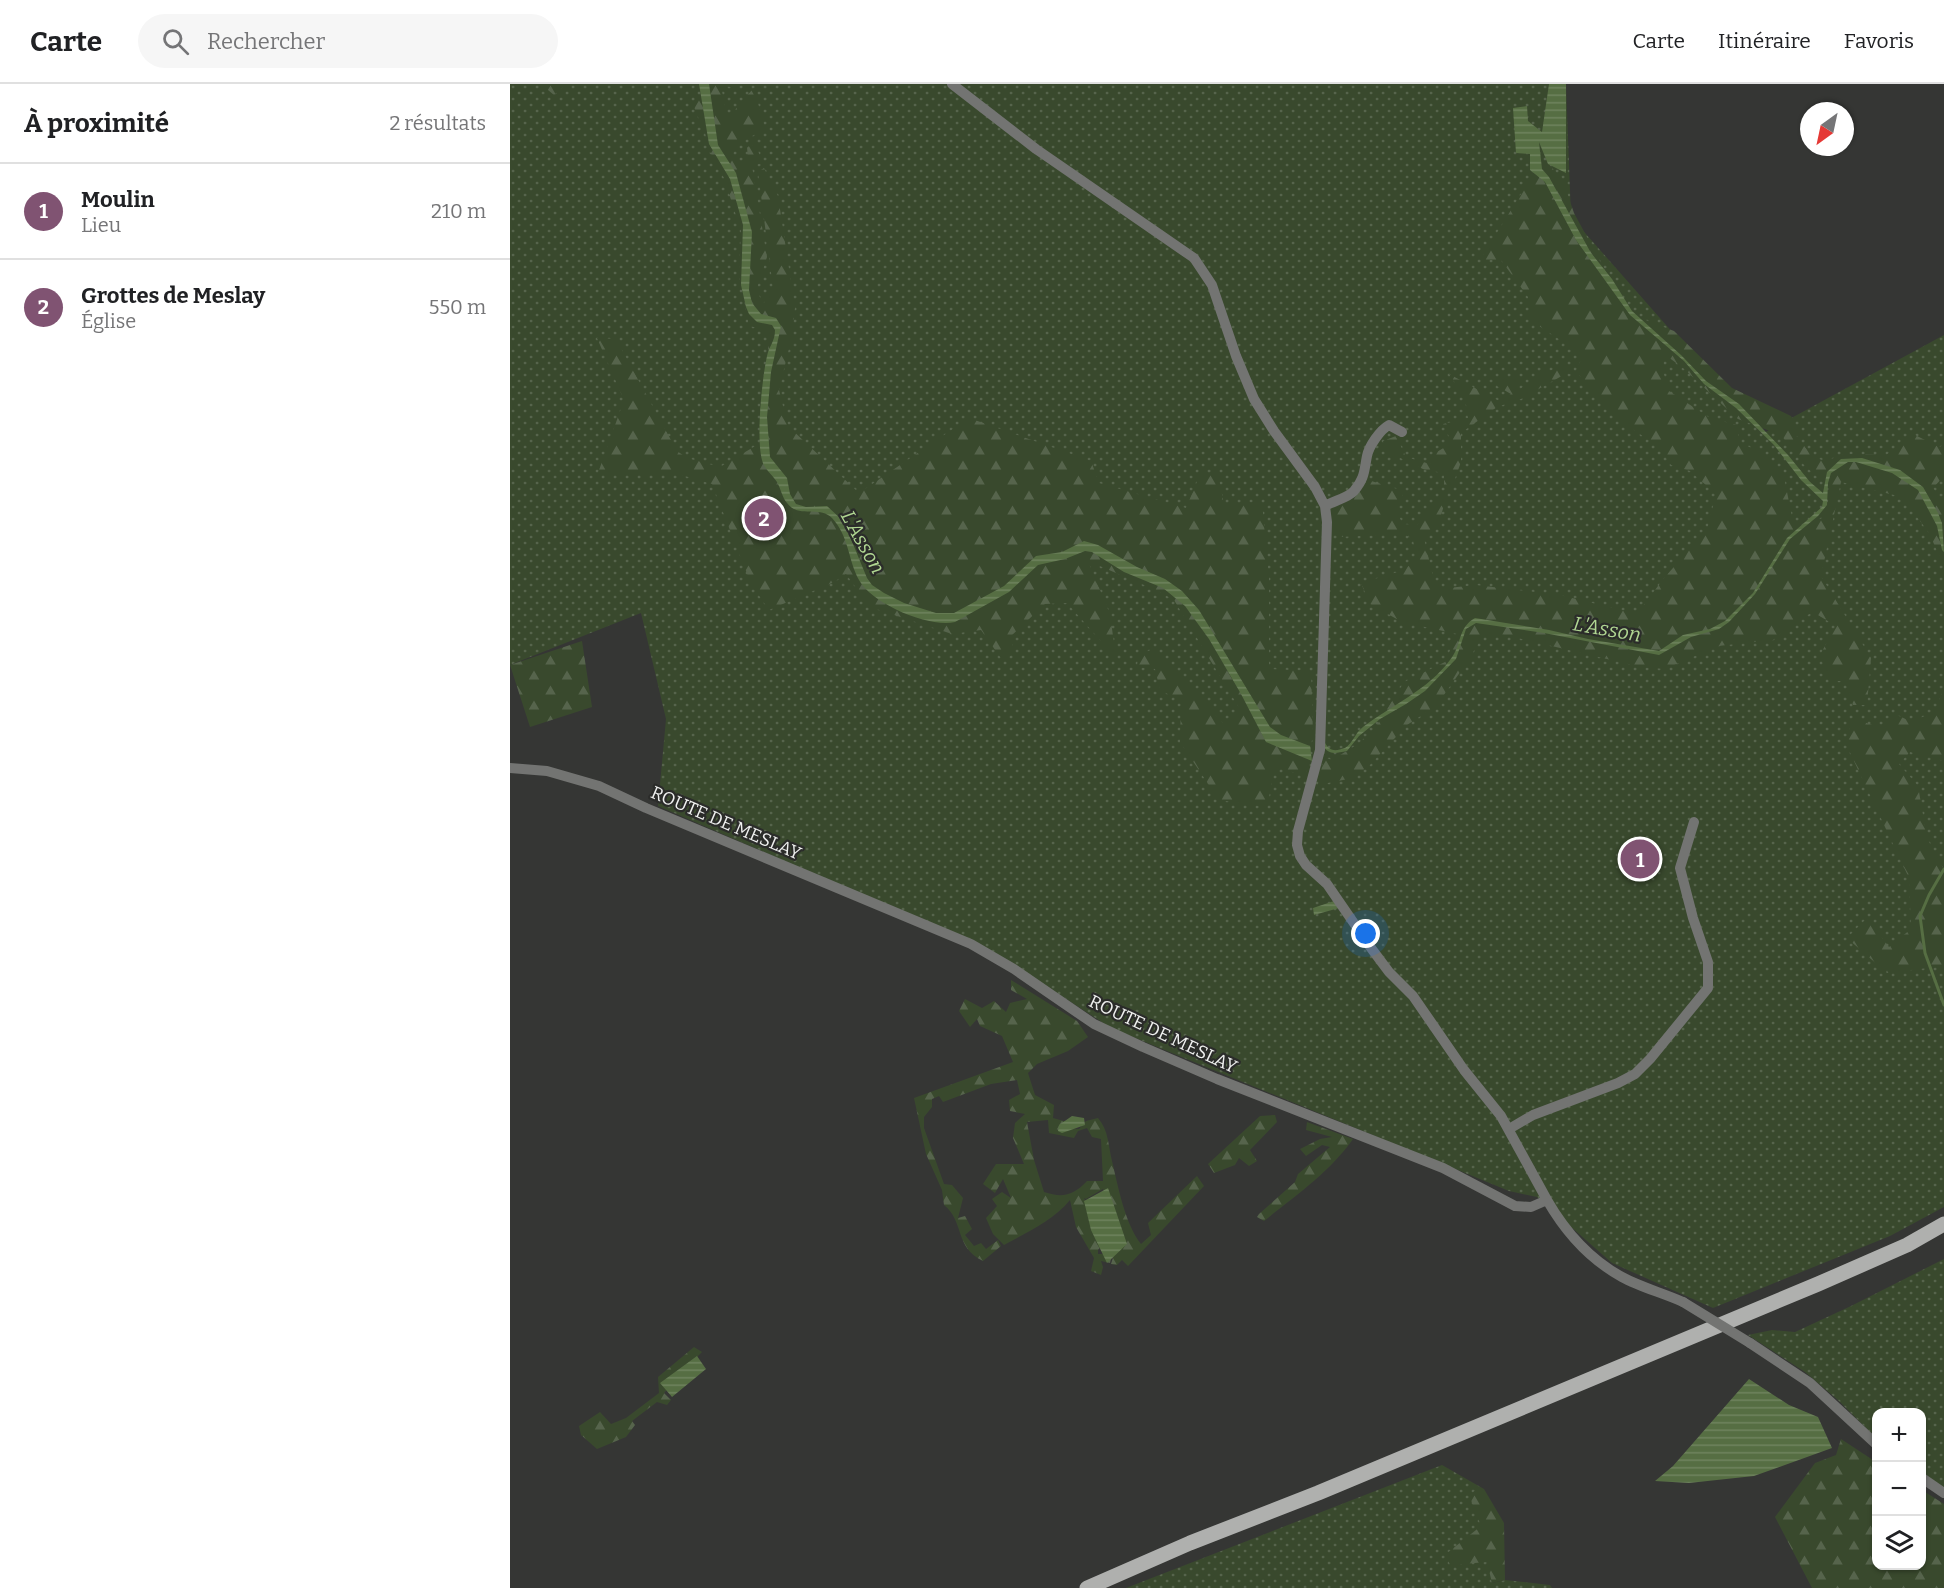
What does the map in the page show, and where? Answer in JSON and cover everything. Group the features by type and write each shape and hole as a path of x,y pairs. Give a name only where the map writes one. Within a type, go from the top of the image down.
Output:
{"main road":[{"path":"1087,1588 1808,1289 1907,1245 1944,1224"}],"street":[{"path":"952,84 1036,149 1194,258 1212,285 1236,356 1254,399 1315,487 1325,506 1327,522 1320,750 1298,831 1297,844 1300,856 1306,865 1327,884 1371,948 1423,1009 1464,1070 1501,1116 1547,1200 1575,1242 1598,1262 1622,1277 1683,1302 1810,1383 1872,1440"},
{"path":"1325,506 1352,494 1366,469 1367,454 1384,428 1389,425 1402,432"},
{"name":"ROUTE DE MESLAY","path":"510,768 547,771 599,786 646,808 971,944 1014,969 1094,1024 1217,1079 1443,1168 1515,1206 1531,1207 1547,1200"},
{"path":"1509,1129 1533,1115 1618,1083 1635,1074 1708,988 1708,962 1693,918 1680,868 1694,822"},
{"path":"1926,1481 1944,1493"}],"green space":[{"path":"510,84 1566,84 1571,217 1762,434 1944,335 1944,1207 1890,1236 1713,1308 1612,1263 1537,1197 1509,1191 1111,1028 992,951 658,806 666,719 641,613 510,665"},
{"path":"543,84 567,84 554,95"},
{"path":"701,84 731,84 731,87 721,86 728,121 739,104 754,88 765,129 745,140 731,155 741,164 748,159 747,147 756,144 762,163 752,166 767,257 756,291 764,303 766,296 773,288 758,172 764,168 778,196 795,308 791,340 779,390 788,426 859,493 969,418 1091,461 1099,483 1186,508 1201,472 1218,475 1224,504 1262,502 1269,578 1269,669 1311,671 1313,734 1306,776 1275,767 1267,807 1219,800 1180,742 1181,701 1160,690 1155,669 1137,667 1138,655 1153,649 1225,725 1241,711 1174,600 1088,561 1110,614 1116,658 1067,603 1045,604 1011,636 1014,653 1003,661 981,630 952,634 870,607 846,574 834,582 769,610 751,584 712,484 678,474 598,473 624,400 597,338 616,339 677,451 687,458 720,467 762,442 760,404 769,343 767,330 749,326 739,274 741,231 724,178 709,150 704,128 692,102 703,98"},
{"path":"1548,164 1562,178 1574,213 1627,311 1674,331 1732,388 1791,416 1801,436 1796,436 1813,457 1825,461 1845,454 1886,455 1915,435 1939,447 1944,445 1944,476 1933,488 1944,502 1944,566 1929,533 1902,497 1841,482 1821,576 1871,658 1867,705 1853,705 1845,681 1829,681 1820,655 1836,626 1813,612 1797,621 1773,640 1718,646 1665,669 1641,667 1500,634 1482,637 1436,706 1407,725 1368,767 1348,779 1318,785 1324,757 1332,760 1358,744 1375,728 1404,682 1445,662 1457,634 1402,622 1370,604 1361,583 1401,571 1416,561 1413,539 1404,534 1338,537 1329,517 1368,480 1404,491 1397,513 1403,524 1417,525 1438,497 1448,492 1439,522 1424,538 1434,581 1439,589 1476,585 1560,595 1637,614 1664,578 1707,530 1716,494 1690,471 1671,465 1659,447 1613,416 1576,371 1583,355 1530,320 1528,297 1501,260 1480,260 1526,186","holes":["1664,354 1683,368 1738,419 1781,435 1804,465 1832,490 1822,518 1803,527 1792,517 1784,477 1760,452 1739,442 1737,425 1710,418 1669,391 1663,371"]},
{"path":"1565,365 1573,366 1574,375 1567,373 1521,399 1497,407 1461,433 1461,462 1452,487 1444,487 1444,473 1425,470 1386,451 1383,441 1396,436 1406,457 1430,464 1435,453 1452,443 1443,424 1468,418 1465,398 1449,374 1499,401 1511,394 1497,386 1499,379 1517,378 1518,391 1536,376"},
{"path":"582,641 592,707 530,727 510,665"},
{"path":"1944,688 1944,761 1910,752 1899,764 1918,786 1927,838 1944,870 1944,966 1887,973 1847,938 1867,918 1889,947 1911,929 1909,878 1846,744 1852,718 1881,728 1897,715 1912,722 1935,711"},
{"path":"1011,980 1077,1021 1088,1037 1068,1051 1037,1064 1028,1073 1035,1095 1054,1105 1053,1118 1067,1122 1064,1128 1079,1129 1086,1121 1098,1118 1102,1123 1108,1138 1126,1216 1141,1244 1151,1235 1148,1223 1197,1176 1204,1186 1128,1266 1122,1260 1117,1265 1111,1264 1114,1236 1109,1206 1103,1189 1084,1198 1104,1243 1098,1250 1098,1254 1112,1254 1110,1263 1101,1261 1103,1267 1101,1275 1091,1271 1094,1258 1076,1227 1070,1200 1048,1220 1004,1245 993,1234 986,1218 997,1206 992,1199 1002,1192 1011,1198 1003,1179 995,1193 983,1184 996,1164 1024,1164 1013,1138 1015,1123 1025,1114 1010,1111 1009,1100 1020,1094 1017,1080 991,1084 943,1102 939,1096 932,1099 932,1107 924,1117 924,1128 944,1184 952,1185 963,1198 958,1218 965,1216 972,1229 965,1235 974,1246 981,1243 986,1249 998,1240 1001,1246 983,1261 974,1255 963,1242 955,1219 944,1205 942,1190 926,1154 914,1098 1013,1062 1002,1036 980,1026 977,1019 970,1027 959,1011 965,999 982,1008 994,1001 1006,1012 1010,1003 1027,999 1011,990","holes":["1048,1120 1049,1133 1074,1138 1078,1131 1087,1128 1092,1137 1101,1139 1103,1181 1087,1181 1072,1193 1062,1195 1044,1192 1034,1160 1027,1122"]},
{"path":"1275,1115 1277,1122 1250,1150 1257,1161 1249,1166 1239,1158 1235,1165 1214,1173 1208,1164 1260,1116"},
{"path":"1307,1122 1353,1139 1323,1173 1264,1221 1257,1217 1259,1214 1295,1182 1298,1174 1330,1147 1322,1145 1306,1156 1300,1149 1320,1139 1332,1137 1306,1130"},
{"path":"1944,1259 1944,1488 1926,1475 1926,1408 1872,1408 1872,1434 1839,1401 1805,1372 1748,1335 1772,1330 1795,1332"},
{"path":"694,1347 702,1352 664,1393 671,1400 667,1405 657,1402 632,1421 635,1425 626,1437 597,1449 581,1435 579,1426 600,1412 611,1424 626,1418 659,1393 658,1377"},
{"path":"1841,1439 1872,1459 1872,1570 1926,1570 1926,1493 1944,1504 1944,1588 1812,1588 1775,1517 1815,1463 1836,1455"},
{"path":"1442,1465 1484,1489 1481,1526 1492,1583 1505,1580 1550,1585 1552,1588 1126,1588"},
{"path":"1484,1489 1504,1523 1505,1580 1492,1583 1487,1562 1450,1565 1446,1554 1481,1526 1469,1495 1476,1490"}],"shaded area":[{"path":"699,84 709,84 718,145 736,173 752,232 749,290 752,303 761,314 776,318 781,326 771,372 767,417 770,457 787,478 790,494 796,504 806,507 827,506 846,527 872,585 904,603 936,613 954,613 1004,586 1036,556 1062,552 1084,541 1098,545 1137,567 1165,579 1182,591 1199,610 1270,727 1281,735 1310,746 1312,761 1266,742 1209,639 1185,606 1163,588 1124,572 1092,552 1085,551 1065,559 1038,565 1009,592 955,622 931,621 902,612 876,598 859,580 842,532 832,518 821,512 797,510 787,503 777,482 766,469 760,450 763,379 775,330 772,325 757,322 746,307 741,285 743,225 730,179 709,144"},
{"path":"1549,84 1566,84 1566,173 1548,164 1539,142 1542,169 1549,177 1591,253 1612,279 1632,311 1706,381 1739,404 1788,455 1810,482 1823,493 1827,472 1841,459 1862,458 1900,470 1923,487 1942,523 1944,552 1937,526 1918,490 1892,473 1856,462 1848,462 1831,473 1827,505 1818,516 1790,539 1755,594 1729,622 1719,629 1691,637 1659,655 1544,633 1476,623 1466,629 1456,659 1425,691 1380,719 1359,736 1347,751 1330,752 1322,745 1325,743 1334,750 1345,748 1363,727 1441,671 1454,655 1465,627 1475,618 1659,651 1683,635 1710,629 1725,621 1753,593 1787,538 1822,507 1823,501 1801,480 1774,445 1736,408 1704,384 1684,361 1630,315 1576,240 1545,182 1530,170 1530,154 1516,153 1513,108 1527,106 1528,121 1542,132"},
{"path":"1334,901 1339,908 1314,915 1313,908"},
{"path":"1072,1116 1084,1118 1085,1125 1062,1133 1058,1131 1059,1125"},
{"path":"1108,1188 1127,1244 1107,1263 1091,1230 1084,1201"},
{"path":"697,1356 706,1369 672,1397 660,1383"},
{"path":"1749,1379 1789,1405 1818,1417 1832,1448 1754,1476 1689,1483 1655,1481 1673,1466"}],"waterway":[{"name":"L'Asson","path":"1944,869 1920,916 1925,953 1944,1005"}],"place":[{"name":"Grottes de Meslay","path":"764,518"},
{"name":"Moulin","path":"1640,859"}]}
